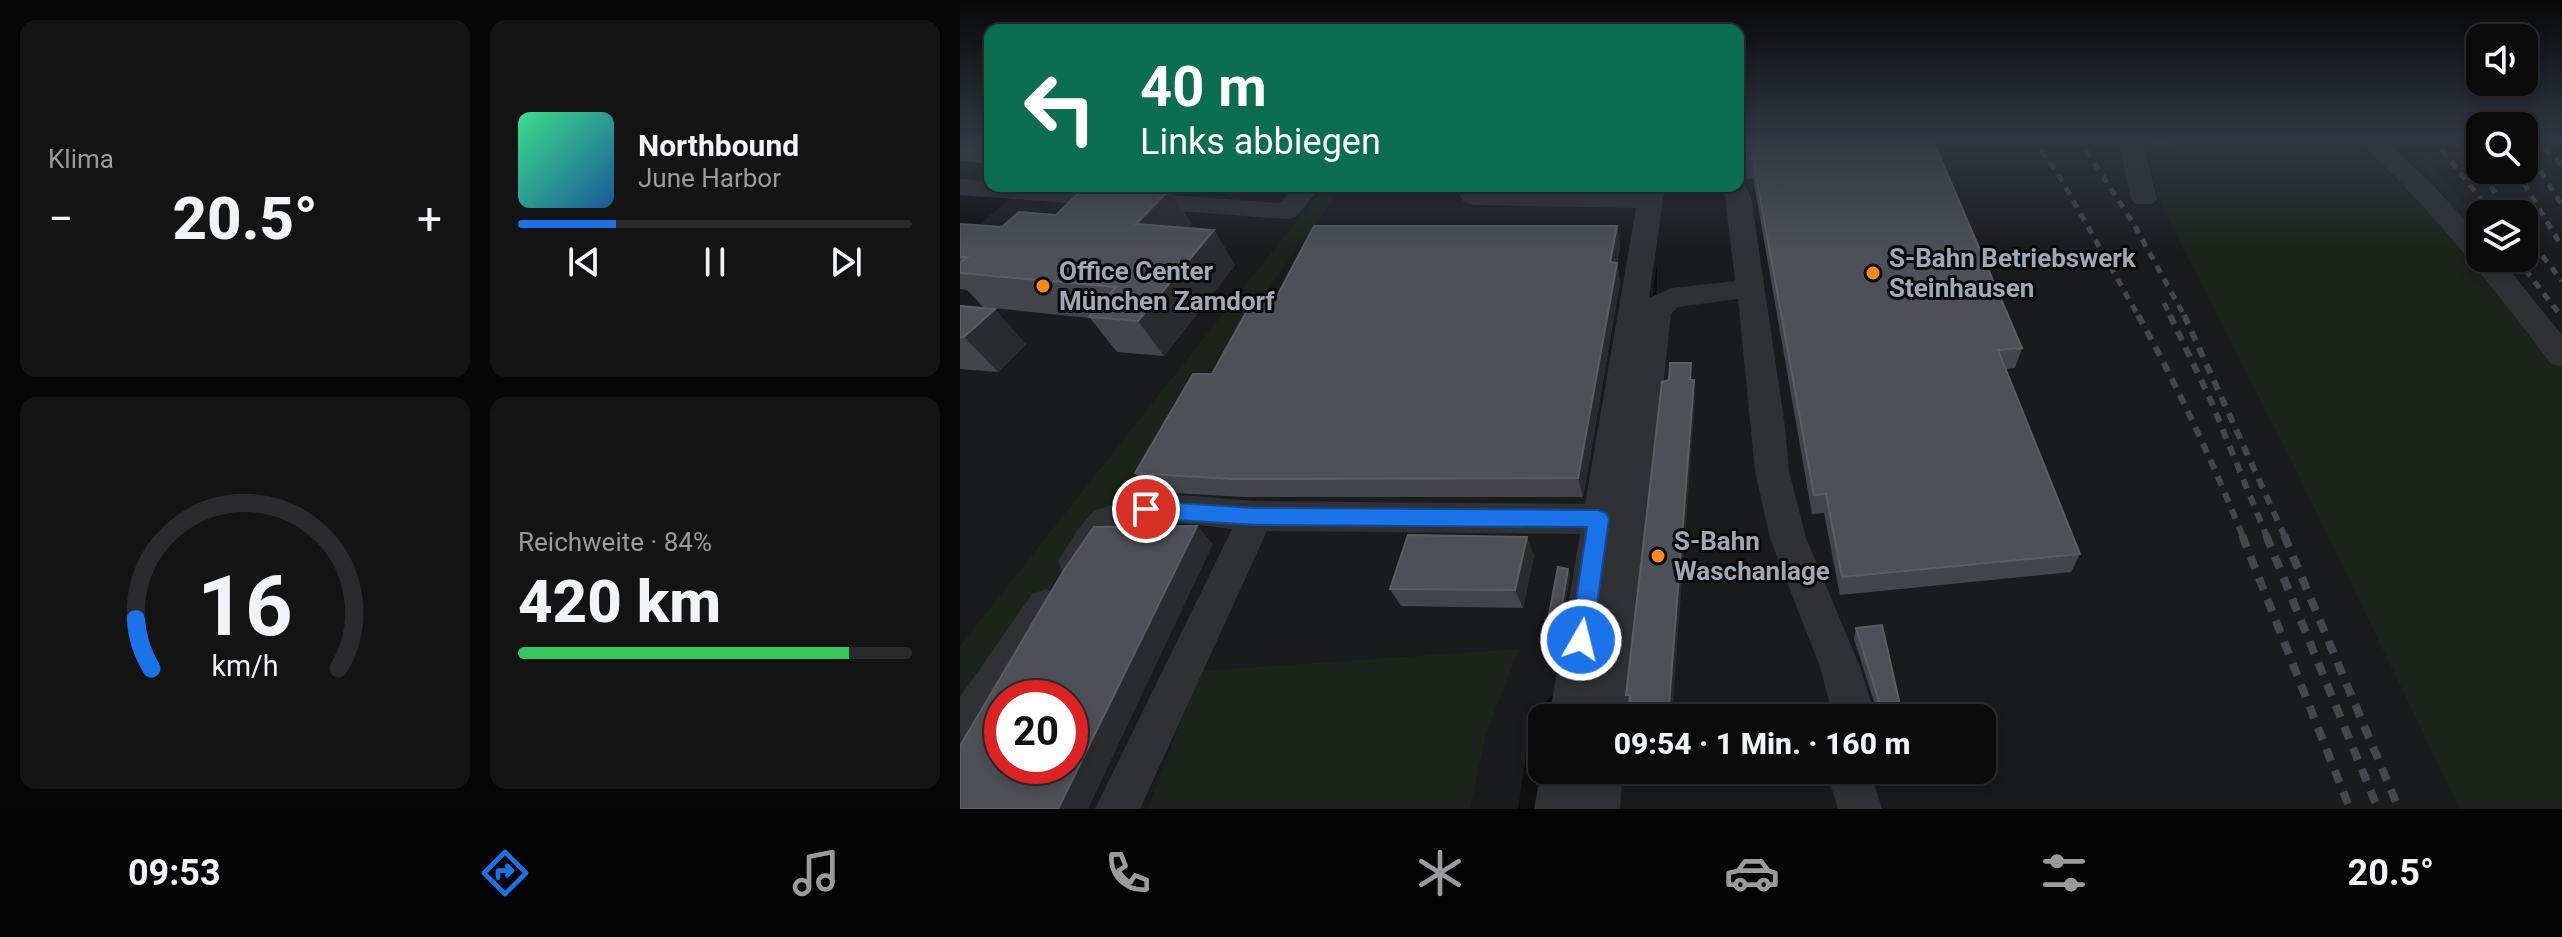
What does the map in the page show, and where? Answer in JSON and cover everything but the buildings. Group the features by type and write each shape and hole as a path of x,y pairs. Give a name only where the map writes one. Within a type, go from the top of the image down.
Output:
{"street":[{"path":"2139,176 2144,199"},
{"path":"2409,176 2466,236"},
{"path":"960,187 984,189"},
{"path":"1028,192 1287,211 1303,192"},
{"path":"1474,192 1473,197 1617,198 1651,194 1598,519 1572,704"},
{"path":"1736,192 1751,288 1772,471 1788,538 1840,667 1851,704"},
{"path":"2496,272 2562,356"},
{"path":"1608,704 1656,314 1660,304 1672,298 1751,288"},
{"path":"960,733 1086,546 1107,522 1124,514 1146,509 1256,516 1598,519"},
{"path":"1117,809 1256,516"},
{"path":"1556,809 1560,784"},
{"path":"1598,809 1600,784"},
{"path":"1852,784 1860,809"}],"shaded area":[{"path":"960,176 984,176 984,192 1744,192 1744,176 2466,176 2466,184 2538,184 2538,176 2562,176 2562,809 1609,809 1612,784 1996,784 1996,704 1605,704 1604,638 1544,704 1528,704 1528,743 1518,809 960,809 960,242 1010,198 960,196","holes":["1657,265 1657,352 1612,582"]},
{"path":"2153,176 2396,176 2444,218 2466,246 2466,272 2487,272 2562,366 2562,809 2460,809 2293,464 2161,205"},
{"path":"2430,176 2441,176 2466,208 2466,224"},
{"path":"1319,192 1339,192 960,711 960,646"},
{"path":"1519,649 1486,734 1470,809 1148,809 1199,671"}],"railway":[{"path":"2059,176 2139,317"},
{"path":"2102,176 2133,223 2184,316"},
{"path":"2462,176 2482,200"},
{"path":"2483,176 2501,200"},
{"path":"2543,176 2562,205"},
{"path":"2524,184 2562,247"},
{"path":"2538,250 2562,281"},
{"path":"2527,272 2562,317"},
{"path":"2164,303 2170,315"},
{"path":"2138,315 2194,424 2243,537"},
{"path":"2170,315 2211,401 2267,537"},
{"path":"2184,316 2285,537"},
{"path":"2242,535 2350,809"},
{"path":"2266,535 2378,809"},
{"path":"2284,535 2399,809"}],"place":[{"name":"S-Bahn Betriebswerk Steinhausen","path":"1873,273"},
{"name":"Office Center München Zamdorf","path":"1043,286"},
{"name":"S-Bahn Waschanlage","path":"1658,556"}],"route":[{"path":"1146,509 1256,516 1598,519 1581,640"}]}
